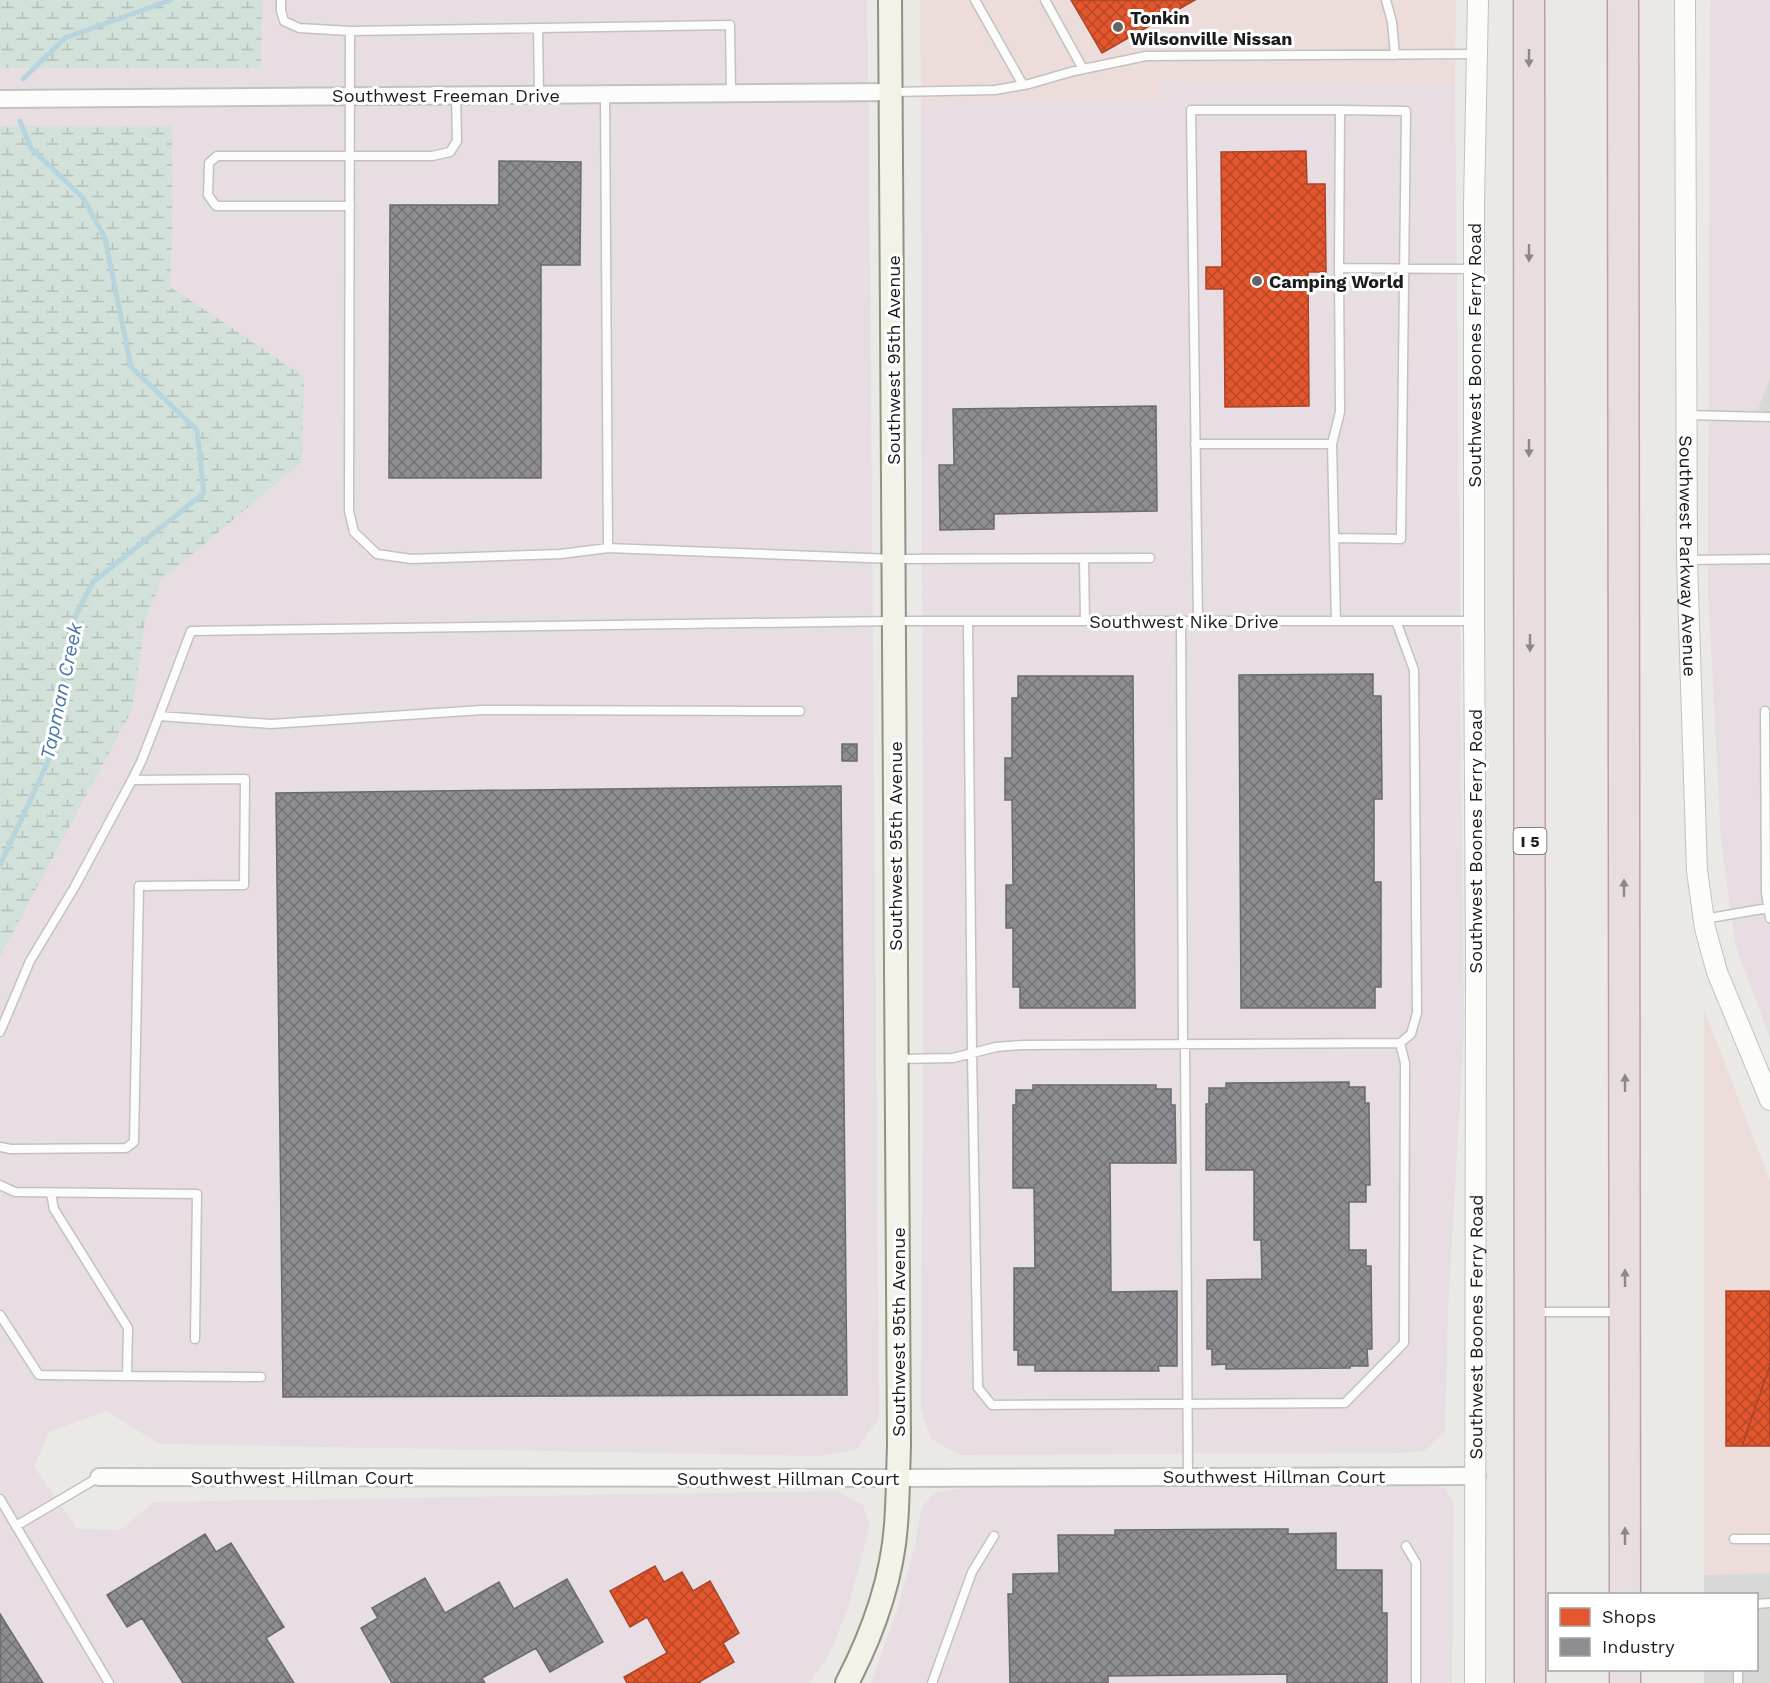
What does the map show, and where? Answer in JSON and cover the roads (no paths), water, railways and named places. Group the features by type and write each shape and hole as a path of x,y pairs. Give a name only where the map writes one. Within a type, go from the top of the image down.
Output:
{"highway":[{"name":"I 5","path":"1529,0 1530,1683"},
{"path":"1623,0 1625,1593"}],"main road":[{"name":"Southwest 95th Avenue","path":"846,1683 870,1631 889,1570 896,1526 898,1478 890,0"}],"street":[{"name":"Southwest Boones Ferry Road","path":"1475,1683 1477,1476 1474,269 1478,0"},
{"name":"Southwest Parkway Avenue","path":"1685,0 1687,560 1697,871 1704,919 1717,972 1770,1100"},
{"name":"Southwest Freeman Drive","path":"0,99 892,92"},
{"name":"Southwest Hillman Court","path":"99,1477 1477,1476"}],"lane":[{"path":"281,0 284,21 299,28 538,29 730,25 731,93"},
{"path":"975,0 1023,85"},
{"path":"1046,0 1083,69"},
{"path":"1386,0 1392,22 1395,55"},
{"path":"538,29 539,94"},
{"path":"350,30 349,511 354,532 377,554 411,559 561,554 608,548 894,559 1150,558"},
{"path":"892,92 995,90 1146,56 1478,54"},
{"path":"604,94 608,548"},
{"path":"350,206 216,206 208,195 209,163 217,156 432,156 450,152 457,141 456,95"},
{"path":"1197,621 1191,110 1406,111 1401,539 1334,538"},
{"path":"1336,621 1332,444 1340,412 1340,110"},
{"path":"1339,268 1474,269"},
{"path":"1686,415 1770,417"},
{"path":"1195,444 1332,444"},
{"path":"1084,559 1085,621"},
{"path":"1687,560 1770,559"},
{"name":"Southwest Nike Drive","path":"159,716 191,631 894,621 1474,621"},
{"path":"968,621 978,1388 992,1405 1345,1403 1404,1343 1405,1063 1400,1043"},
{"path":"1181,621 1188,1476"},
{"path":"897,1059 953,1058 996,1047 1022,1045 1400,1043 1411,1034 1417,1013 1414,670 1396,621"},
{"path":"0,1032 30,961 74,888 132,780 159,716 271,724 482,710 800,711"},
{"path":"1765,711 1766,893 1770,918"},
{"path":"0,1147 11,1149 126,1148 134,1142 138,886 244,885 245,779 132,780"},
{"path":"1704,919 1768,908"},
{"path":"0,1185 15,1192 197,1194 195,1339"},
{"path":"51,1193 54,1209 128,1328 127,1376"},
{"path":"1530,1312 1625,1312"},
{"path":"0,1315 39,1376 261,1377"},
{"path":"16,1526 99,1477"},
{"path":"0,1500 109,1683"},
{"path":"932,1683 972,1572 994,1536"},
{"path":"1734,1539 1770,1539"},
{"path":"1406,1546 1416,1563 1416,1683"}],"waterway":[{"name":"Tapman Creek","path":"23,79 65,38 171,0"},
{"name":"Tapman Creek","path":"0,865 48,762 76,615 93,582 204,493 197,430 131,367 105,238 83,198 31,148 20,121"}],"place":[{"name":"Tonkin Wilsonville Nissan","path":"1118,27"},
{"name":"Camping World","path":"1257,281"}]}
